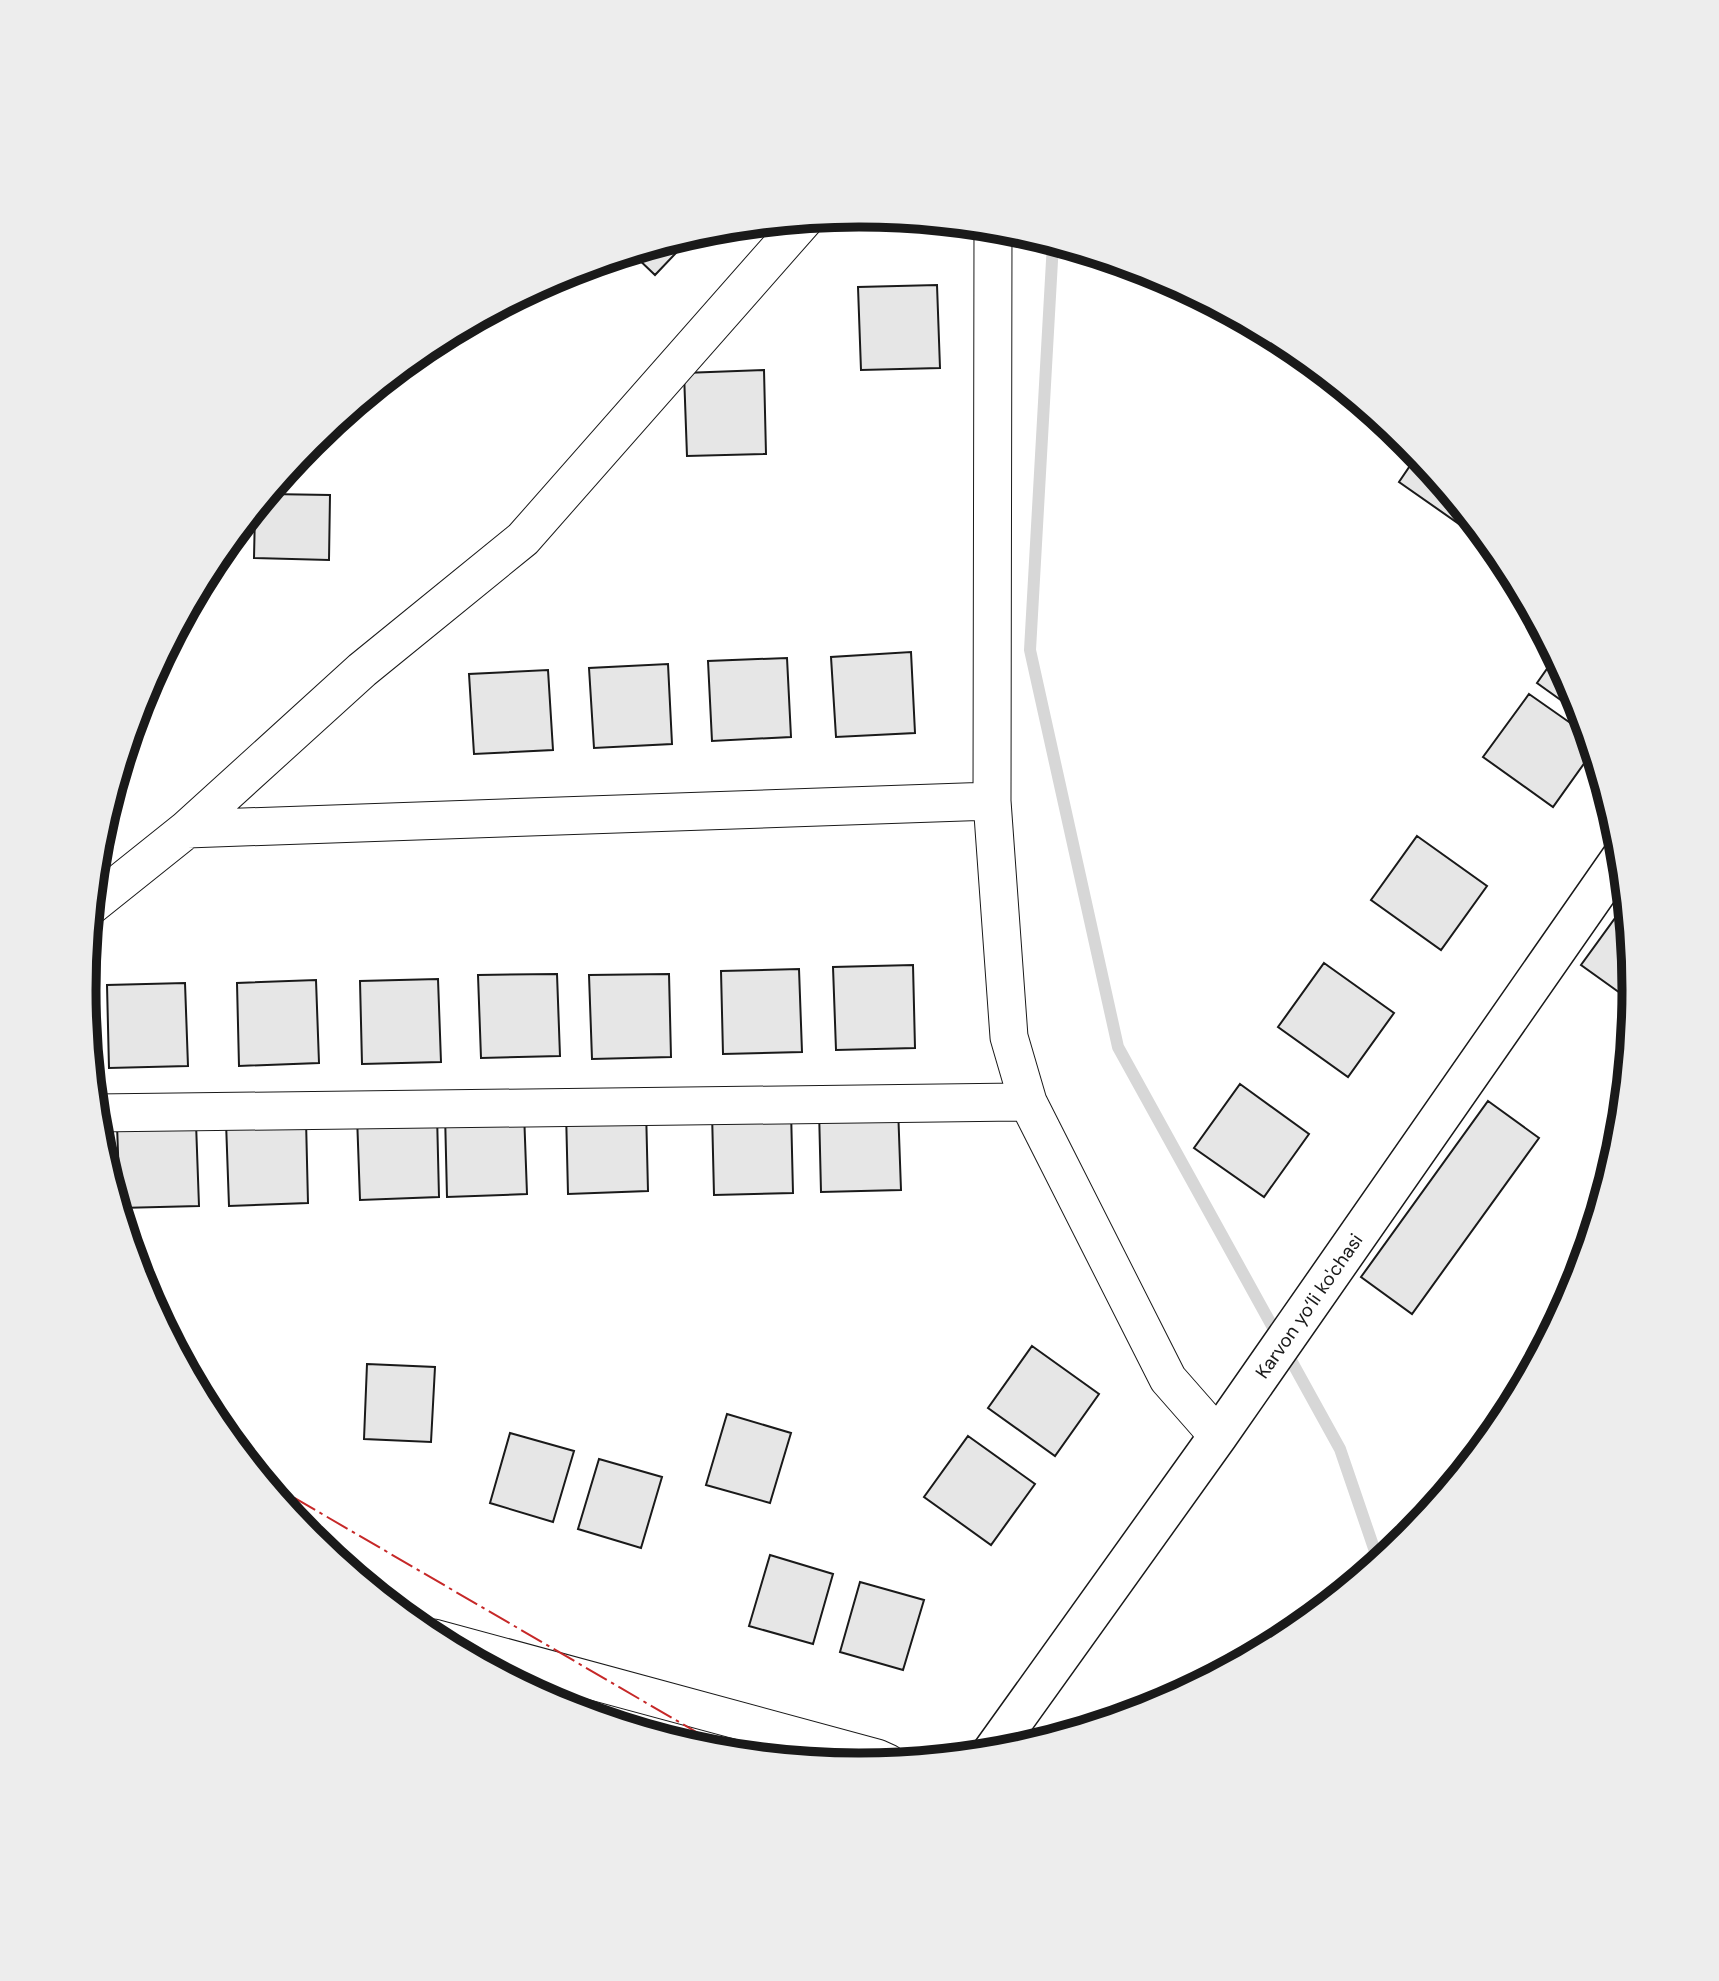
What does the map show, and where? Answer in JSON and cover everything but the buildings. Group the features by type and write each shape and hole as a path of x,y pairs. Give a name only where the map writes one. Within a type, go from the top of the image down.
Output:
{"street":[{"path":"102,897 187,828 362,670 523,539 795,231"},
{"path":"993,240 992,801 1009,1037 1028,1102 1168,1379 1218,1436"},
{"path":"187,828 992,801"},
{"name":"Karvon yo‘li ko'chasi","path":"1000,1740 1218,1436 1613,870"},
{"path":"107,1113 1028,1102"},
{"path":"475,1649 862,1754"}],"waterway":[{"path":"1052,252 1030,650 1118,1047 1340,1449 1375,1552"}],"power":[{"path":"284,1492 707,1738"}]}
